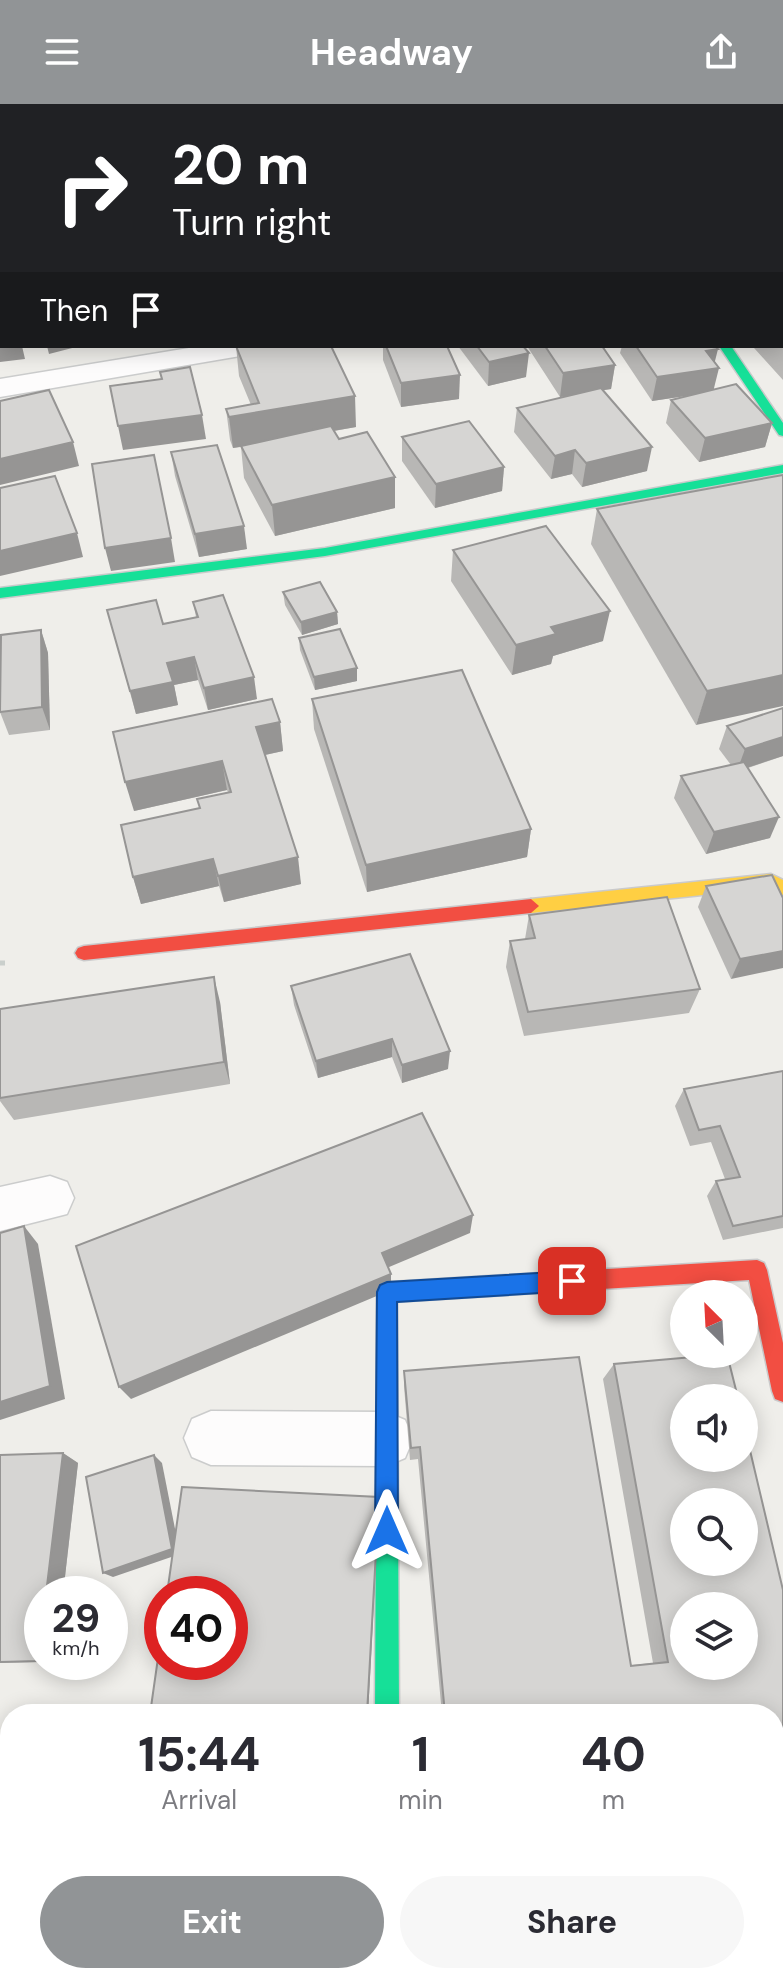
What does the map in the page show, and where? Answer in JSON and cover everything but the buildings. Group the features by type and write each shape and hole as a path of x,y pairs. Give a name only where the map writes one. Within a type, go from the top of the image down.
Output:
{"street":[{"path":"0,388 240,348"},
{"path":"726,348 783,432"},
{"path":"0,593 325,552 783,469"},
{"path":"84,953 771,881 783,888"},
{"path":"0,1209 50,1198"},
{"path":"387,1704 387,1292 757,1270 783,1391"},
{"path":"211,1438 386,1439"}],"traffic: fast":[{"path":"726,348 783,432"},
{"path":"0,593 325,552 783,469"},
{"path":"387,1704 387,1292 391,1292"}],"traffic: slow":[{"path":"531,906 771,881 783,888"}],"traffic: jam":[{"path":"84,953 531,906"},
{"path":"391,1292 757,1270 783,1391"}],"route":[{"path":"387,1531 387,1292 572,1281"}]}
